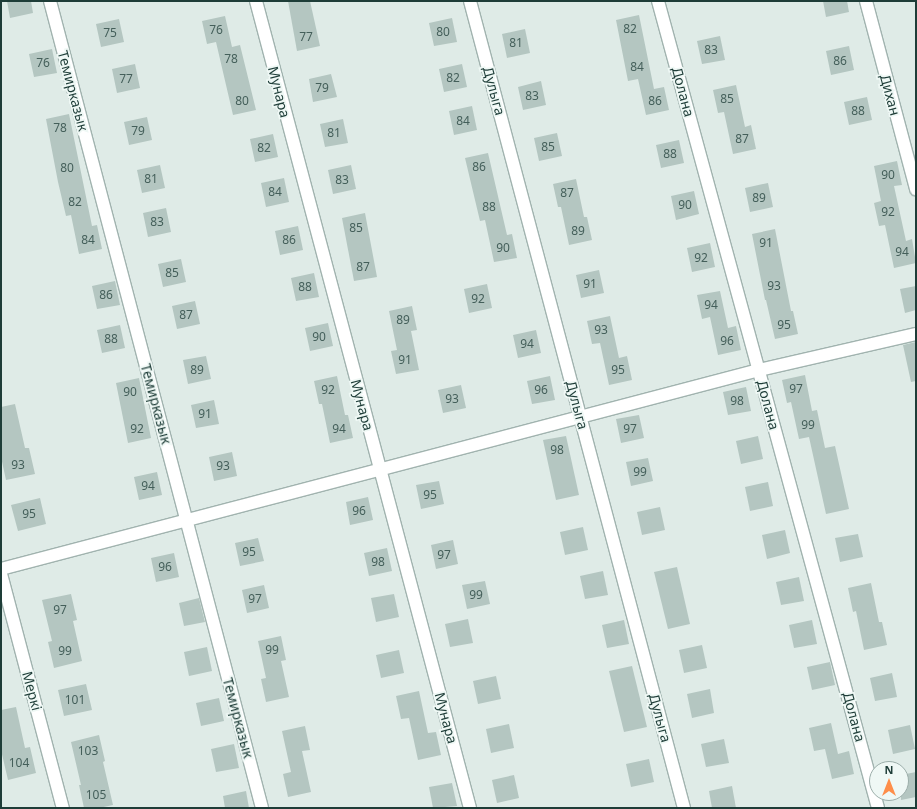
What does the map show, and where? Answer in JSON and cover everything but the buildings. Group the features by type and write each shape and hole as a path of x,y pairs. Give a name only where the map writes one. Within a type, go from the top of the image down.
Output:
{"street":[{"name":"Темирказык","path":"50,1 262,808"},
{"name":"Мунара","path":"256,1 470,808"},
{"name":"Дулыга","path":"470,1 684,808"},
{"name":"Долана","path":"658,1 878,808"},
{"name":"Дихан","path":"866,1 916,189"},
{"path":"1,569 759,370 916,334"},
{"name":"Меркі","path":"1,574 63,808"}]}
